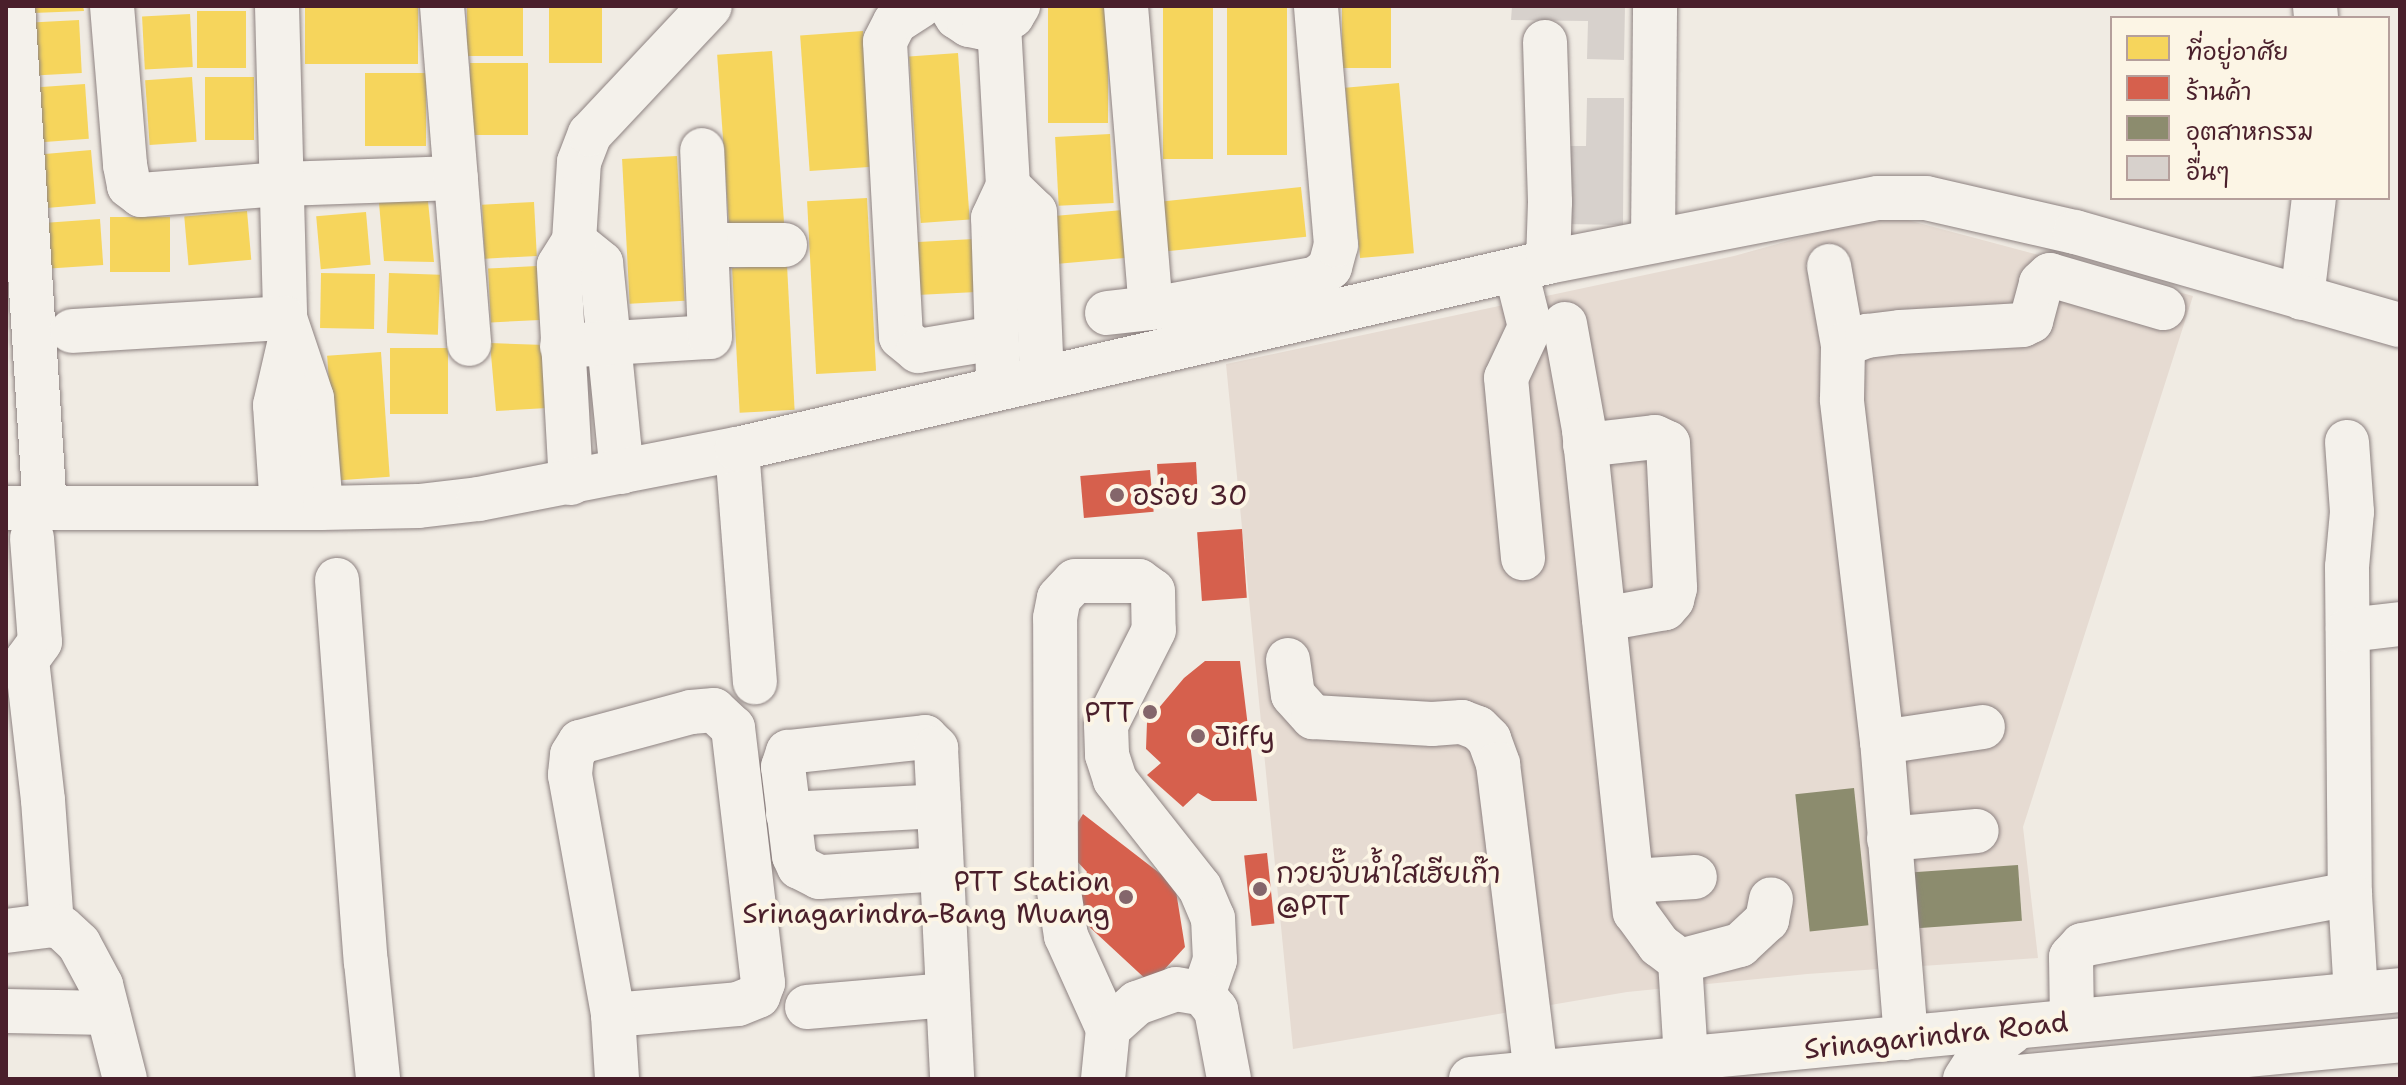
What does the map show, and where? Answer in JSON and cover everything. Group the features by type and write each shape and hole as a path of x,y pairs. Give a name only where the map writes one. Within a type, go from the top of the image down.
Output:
{"street":[{"path":"13,6 28,518 40,642 27,660 43,800 52,925"},
{"path":"112,6 129,186 141,195 282,184 456,178"},
{"path":"277,6 287,329 275,405 302,508"},
{"path":"442,6 469,344"},
{"path":"571,483 559,265 574,241 579,162 590,134 710,6"},
{"path":"920,6 895,22 885,42 899,326 901,337 918,351 978,341"},
{"path":"950,6 957,17 969,25 984,28 1008,16 1008,186 993,218 999,387"},
{"path":"1126,6 1151,308"},
{"path":"1107,313 1317,278 1330,267 1336,245 1316,6"},
{"path":"1653,241 1655,6"},
{"path":"1523,558 1506,378 1530,327 1532,267 1550,202 1545,42"},
{"path":"562,346 710,337 702,150"},
{"path":"1008,186 1035,212 1042,377"},
{"path":"28,518 419,506 571,483 737,449 1532,267 1878,198 1926,198 2075,232 2400,325"},
{"path":"2302,298 2314,200"},
{"path":"574,241 601,263 622,472"},
{"path":"708,245 785,245"},
{"path":"1829,266 1843,345 1842,399 1882,742 1906,1038"},
{"path":"1843,345 1867,336 1889,333 2023,325 2031,321 2041,283 2050,275 2163,308"},
{"path":"1565,324 1585,445 1635,912 1659,945 1680,961 1686,1059"},
{"path":"72,331 287,329"},
{"path":"1585,445 1655,437 1668,443 1675,588 1672,600 1665,608 1604,619"},
{"path":"2347,442 2352,512 2348,630 2350,894 2356,994"},
{"path":"737,449 755,682"},
{"path":"337,580 378,1079"},
{"path":"1103,1079 1108,1029 1066,936 1056,872 1053,744 1055,618 1059,598 1075,581 1139,581 1153,591 1154,630 1106,725 1107,755 1115,780 1200,888 1213,918 1215,960 1203,994"},
{"path":"2348,630 2400,624"},
{"path":"1288,660 1293,695 1313,717 1432,724 1462,722 1478,728 1489,739 1498,764 1536,1073"},
{"path":"613,1015 738,1004 758,996 763,983 733,728 714,710 691,712 580,742 572,755 570,775 613,1015 617,1079"},
{"path":"1882,742 1983,727"},
{"path":"941,869 819,877 808,874 794,856 783,767 788,752 925,737 936,748 952,1079"},
{"path":"1053,744 1106,740"},
{"path":"788,814 939,806"},
{"path":"1889,839 1977,831"},
{"path":"1632,881 1695,877"},
{"path":"2072,1021 2071,957 2082,945 2093,940 2350,894"},
{"path":"1680,961 1740,945 1767,920 1771,899"},
{"path":"6,931 52,925 62,928 79,944 101,985 125,1079"},
{"path":"1108,1029 1137,1003 1176,989 1203,994 1216,1010 1229,1079"},
{"name":"Srinagarindra Road","path":"1471,1079 1536,1073 1626,1073 1686,1059 2400,990"},
{"path":"807,1007 947,995"},
{"path":"6,1011 108,1013"},
{"path":"1965,1079 1988,1048 2023,1026"},
{"name":"Srinagarindra Road","path":"1998,1079 2400,1040"}],"shaded area":[{"path":"1885,214 2193,296 2023,827 2038,958 1807,974 1627,992 1293,1049 1226,364 1734,256"}],"building: ที่อยู่อาศัย":[{"path":"33,6 83,6 84,11 33,13"},
{"path":"305,6 418,6 418,64 305,64"},
{"path":"467,6 523,6 523,56 467,56"},
{"path":"549,6 602,6 602,63 549,63"},
{"path":"1048,6 1108,6 1108,123 1048,123"},
{"path":"1163,6 1213,6 1213,159 1163,159"},
{"path":"1227,6 1287,6 1287,155 1227,155"},
{"path":"1342,6 1391,6 1391,68 1342,68"},
{"path":"197,11 246,11 246,68 197,68"},
{"path":"190,14 193,67 145,69 142,17"},
{"path":"79,20 82,73 35,75 32,22"},
{"path":"863,31 872,167 810,171 800,35"},
{"path":"772,51 784,226 729,229 717,55"},
{"path":"958,53 970,220 921,223 909,56"},
{"path":"470,63 528,63 528,135 470,135"},
{"path":"365,73 426,73 426,146 365,146"},
{"path":"192,77 197,142 150,145 145,80"},
{"path":"205,77 254,77 254,140 205,140"},
{"path":"1399,83 1414,253 1360,258 1345,88"},
{"path":"85,84 89,139 38,142 34,88"},
{"path":"1110,134 1114,203 1059,206 1055,137"},
{"path":"91,150 96,204 44,208 39,155"},
{"path":"677,156 685,301 630,304 622,159"},
{"path":"1301,187 1306,237 1160,252 1155,202"},
{"path":"378,191 427,191 434,262 384,261"},
{"path":"867,198 876,371 816,374 807,201"},
{"path":"534,202 537,256 485,259 482,205"},
{"path":"1123,210 1127,258 1058,264 1054,216"},
{"path":"247,211 251,260 189,265 184,216"},
{"path":"366,212 371,265 321,269 316,216"},
{"path":"110,217 170,217 170,272 110,272"},
{"path":"100,219 103,265 46,269 43,223"},
{"path":"974,239 977,292 912,295 909,242"},
{"path":"787,265 795,410 740,413 732,268"},
{"path":"537,266 540,320 491,322 488,269"},
{"path":"321,273 375,274 374,329 320,328"},
{"path":"389,273 440,275 438,335 387,333"},
{"path":"490,343 545,345 547,408 496,411"},
{"path":"390,348 448,348 448,414 390,414"},
{"path":"381,352 390,477 336,480 327,356"}],"building: ร้านค้า":[{"path":"1196,462 1198,497 1159,499 1157,464"},
{"name":"อร่อย 30","path":"1150,470 1154,512 1084,518 1080,476"},
{"path":"1242,529 1247,598 1202,601 1197,532"},
{"name":"Jiffy","path":"1205,661 1240,661 1257,801 1212,801 1198,793 1183,807 1147,775 1161,763 1146,749 1147,722 1184,678"},
{"name":"PTT Station Srinagarindra-Bang Muang","path":"1083,814 1175,885 1185,947 1151,984 1069,908 1087,872 1063,846"},
{"name":"กวยจั๊บน้ำใสเฮียเก๊า @PTT","path":"1267,853 1274,924 1252,926 1244,855"}],"building: อุตสาหกรรม":[{"path":"1854,788 1868,925 1810,931 1795,794"},
{"path":"2018,865 2022,921 1910,929 1906,873"}],"building: อื่นๆ":[{"path":"1512,6 1625,6 1624,60 1587,59 1588,21 1511,20"},
{"path":"1587,98 1624,98 1623,225 1565,224 1566,146 1586,146"}],"place":[{"name":"อร่อย 30","path":"1117,495"},
{"name":"PTT","path":"1150,712"},
{"name":"Jiffy","path":"1198,736"},
{"name":"กวยจั๊บน้ำใสเฮียเก๊า @PTT","path":"1260,889"},
{"name":"PTT Station Srinagarindra-Bang Muang","path":"1126,897"}]}
